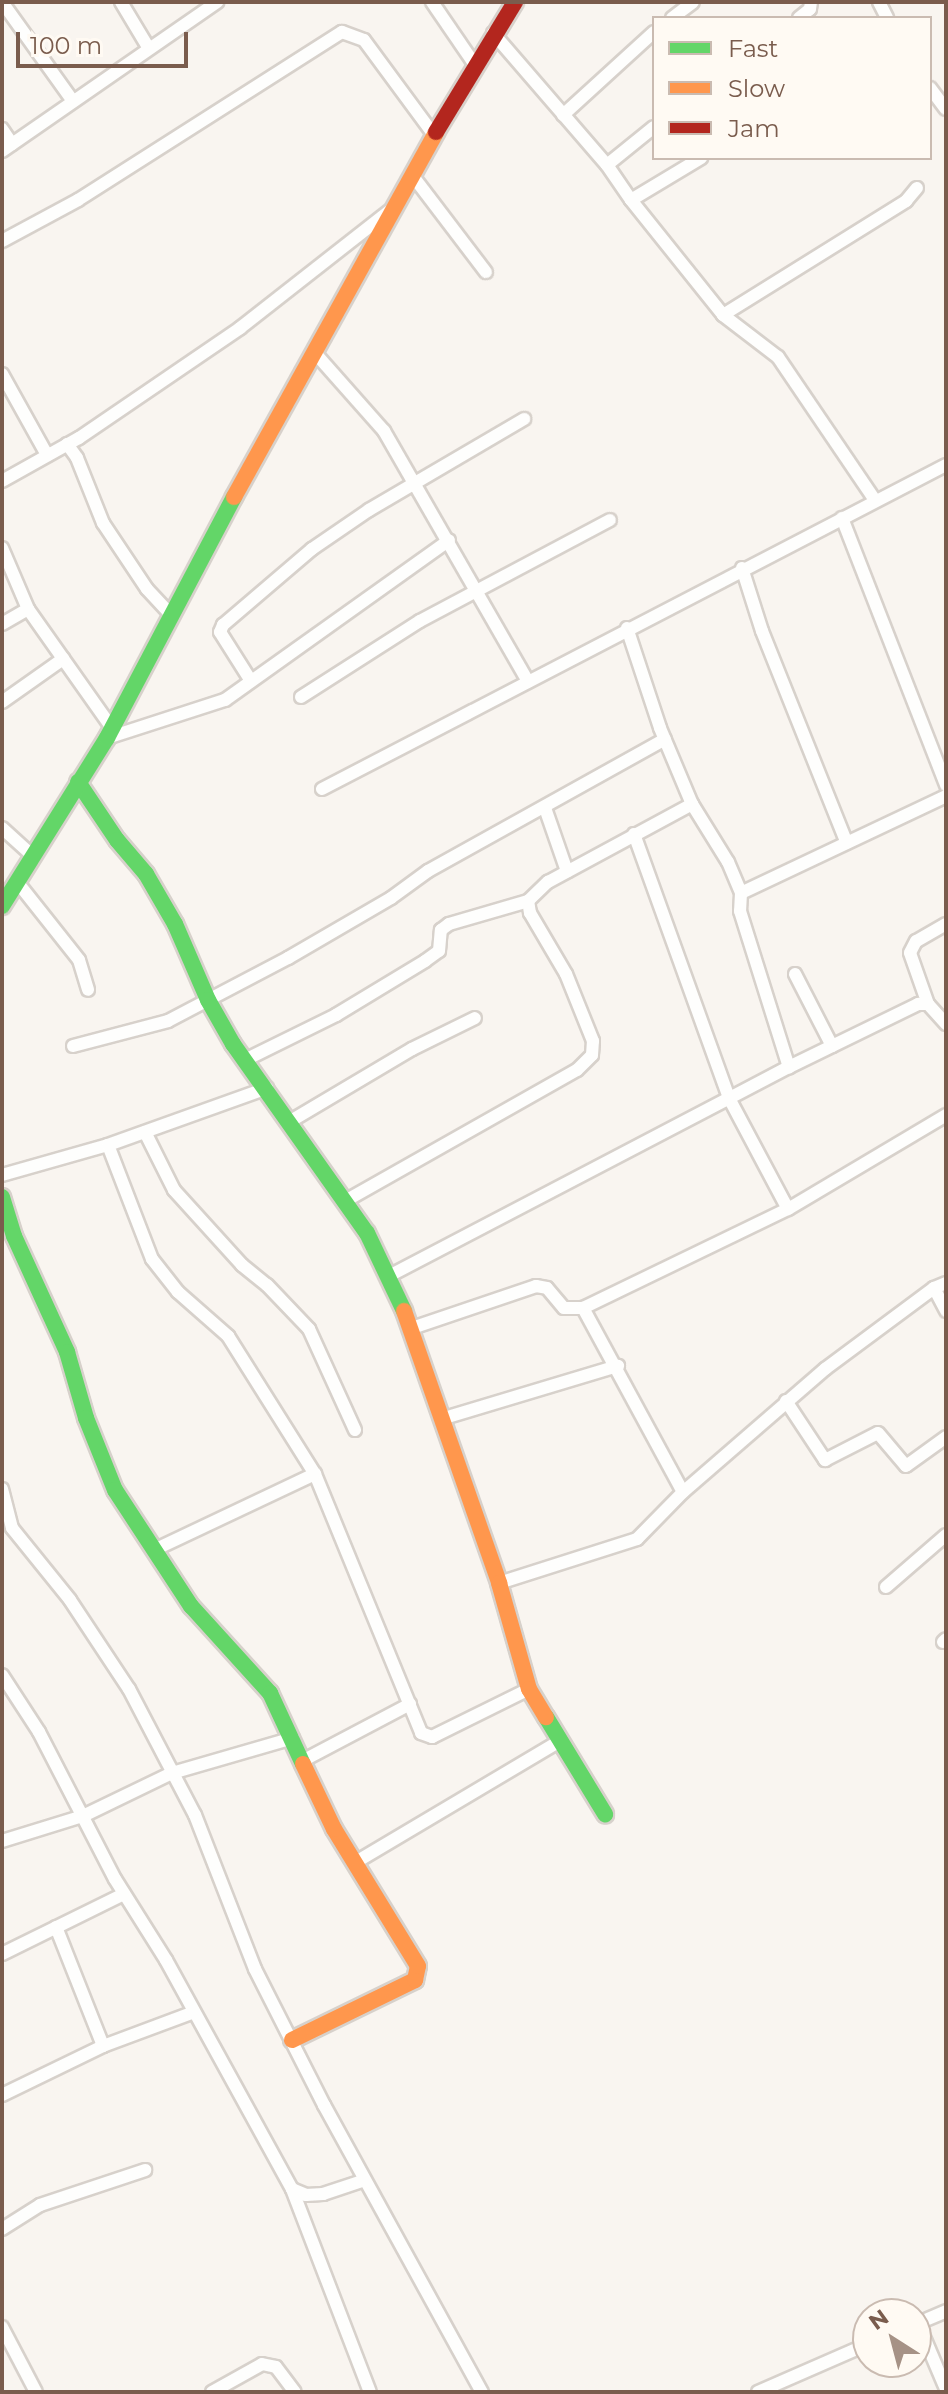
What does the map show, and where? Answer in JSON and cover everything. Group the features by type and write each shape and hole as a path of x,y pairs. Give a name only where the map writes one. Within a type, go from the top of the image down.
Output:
{"street":[{"path":"2,2 73,101"},
{"path":"121,2 148,47"},
{"path":"2,129 7,147 217,2"},
{"path":"432,2 475,65"},
{"path":"675,16 693,2"},
{"path":"2,906 110,733 170,614 434,135 510,5"},
{"path":"2,241 78,200 342,32 364,40 434,135"},
{"path":"493,33 607,165 631,200 723,315 778,357 875,500"},
{"path":"563,115 652,34"},
{"path":"932,91 946,109"},
{"path":"607,165 652,129"},
{"path":"631,200 698,160"},
{"path":"412,175 486,272"},
{"path":"723,315 906,201 917,188"},
{"path":"2,481 67,444 240,328 398,204"},
{"path":"315,353 384,431 528,681"},
{"path":"2,374 47,455"},
{"path":"251,681 220,632 223,625 312,549 413,484 524,419"},
{"path":"67,444 77,458 103,523 147,589 170,614"},
{"path":"322,789 742,568 946,465"},
{"path":"842,518 946,785"},
{"path":"301,697 408,628 610,520"},
{"path":"110,733 212,706 449,540"},
{"path":"2,548 28,609 110,733"},
{"path":"742,568 771,654 847,843"},
{"path":"2,624 28,609"},
{"path":"627,628 665,739 692,804 728,862 741,893 740,911 789,1067"},
{"path":"2,702 63,659"},
{"path":"73,1046 168,1021 391,898 428,871 665,739"},
{"path":"78,782 117,840 146,874 175,924 208,1000 245,1060 347,1200 387,1277 412,1328 499,1583 529,1689 558,1742 605,1814"},
{"path":"741,893 946,796"},
{"path":"245,1060 336,1015 425,961 439,951 441,930 449,924 528,901 548,882 692,804"},
{"path":"545,808 567,871"},
{"path":"2,828 34,857"},
{"path":"634,834 730,1100 788,1209"},
{"path":"18,883 79,960 88,990"},
{"path":"347,1200 577,1070 592,1055 593,1041 566,974 530,913 528,901"},
{"path":"946,924 911,946 910,953 928,1004 946,1023"},
{"path":"795,974 832,1046"},
{"path":"387,1277 789,1067 918,1004 928,1004"},
{"path":"289,1122 412,1049 475,1018"},
{"path":"2,1175 108,1145 267,1088"},
{"path":"412,1328 536,1286 547,1288 564,1308 583,1308 788,1209 946,1115"},
{"path":"145,1132 174,1190 242,1265 267,1285 309,1329 355,1430"},
{"path":"108,1145 152,1259 178,1292 228,1336 315,1474 421,1733 432,1737 529,1689"},
{"path":"2,1197 14,1236 67,1352 86,1418 115,1490 191,1606 270,1693 334,1829 418,1966 419,1974 415,1980 292,2040"},
{"path":"499,1583 627,1545 647,1531 683,1492 786,1401 940,1285 946,1311"},
{"path":"583,1308 618,1366 683,1492"},
{"path":"441,1419 618,1366"},
{"path":"786,1401 825,1460 880,1433 906,1466 946,1437"},
{"path":"156,1549 315,1474"},
{"path":"2,1489 12,1528 70,1600 120,1672 195,1815 248,1954 365,2180 482,2392"},
{"path":"886,1587 946,1535"},
{"path":"3,1681 39,1732 124,1894 194,2012 292,2189 370,2392"},
{"path":"304,1760 410,1704"},
{"path":"2,1841 83,1816 172,1773 293,1738"},
{"path":"356,1862 558,1742"},
{"path":"2,1954 124,1894"},
{"path":"56,1927 103,2046"},
{"path":"2,2095 103,2046 194,2012"},
{"path":"2,2229 40,2205 145,2170"},
{"path":"292,2189 306,2195 323,2194 365,2180"},
{"path":"2,2327 36,2392"},
{"path":"758,2392 852,2351"},
{"path":"932,2357 946,2389"},
{"path":"212,2392 262,2364 276,2367 295,2392"}],"traffic: fast":[{"path":"2,906 107,738 234,497"},
{"path":"78,782 117,840 146,874 175,924 208,1000 233,1044 367,1233 404,1311"},
{"path":"2,1197 14,1236 67,1352 86,1418 115,1490 191,1606 270,1693 303,1764"},
{"path":"546,1717 605,1814"}],"traffic: slow":[{"path":"234,497 436,132"},
{"path":"404,1311 499,1583 529,1689 546,1717"},
{"path":"292,2040 415,1980 418,1966 334,1829 303,1764"}],"traffic: jam":[{"path":"436,132 515,2"}]}
